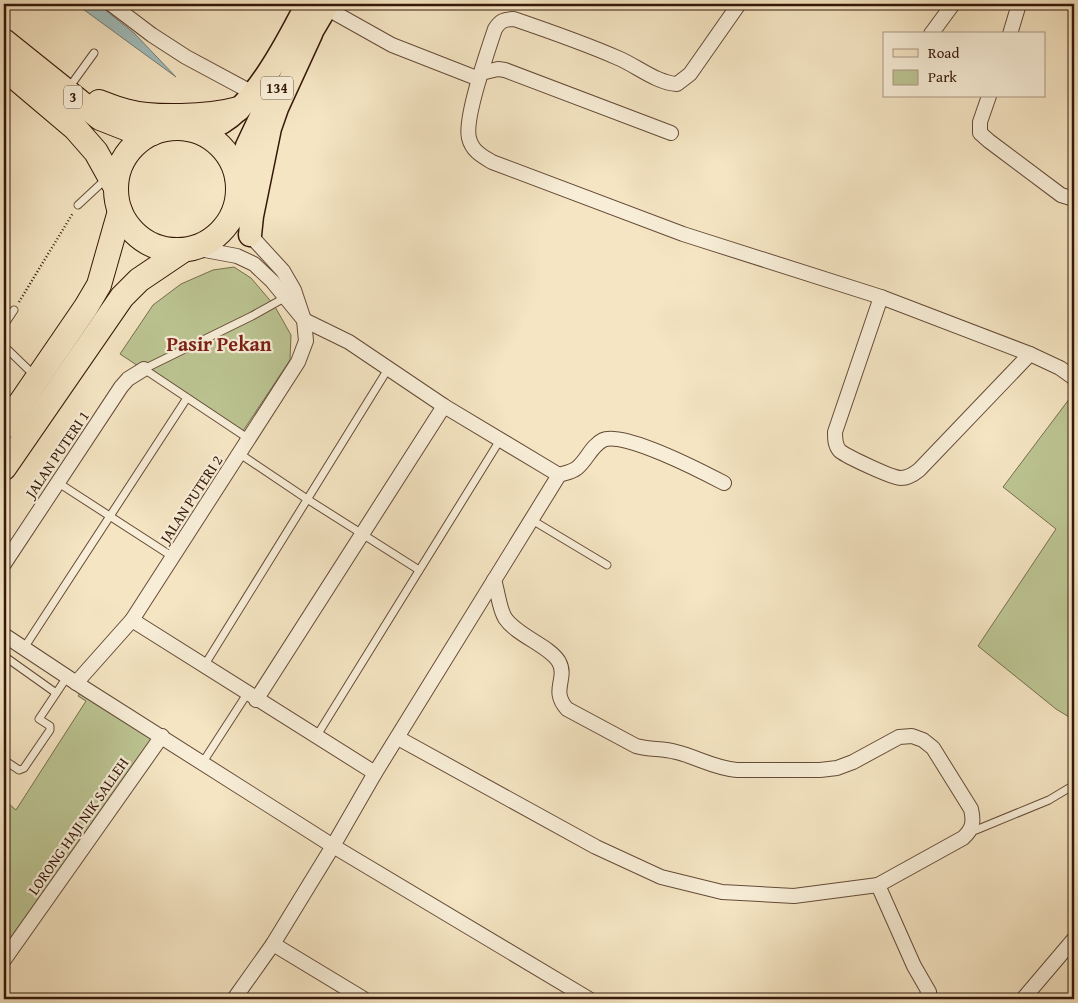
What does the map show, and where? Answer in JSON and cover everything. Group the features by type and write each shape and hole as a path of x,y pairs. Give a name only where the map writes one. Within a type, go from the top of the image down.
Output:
{"highway":[{"name":"3","path":"4,41 100,118 128,129 153,133"},
{"name":"3","path":"4,68 74,128 96,152 115,192"},
{"path":"66,91 126,111 138,113 199,116 224,113 245,101"},
{"path":"4,427 86,307 98,285 104,270 119,171 126,155 138,142 153,133 167,129 182,128 197,131 211,138 224,149 232,163 237,189 230,219 218,235 207,243 188,250 139,280 122,297 4,468"},
{"path":"115,192 126,223 144,241 156,247 169,250 188,250"}],"main road":[{"name":"134","path":"197,131 215,126 245,101 320,5"},
{"name":"134","path":"237,189 248,146 257,123 287,70 311,34 320,5"},
{"path":"250,235 252,216 270,128 277,108 311,34"}],"street":[{"path":"111,4 245,101"},
{"path":"739,4 690,74 677,84 667,82 590,45 514,19 506,19 499,22 480,76 470,117 468,138 477,153 492,162 675,231 881,297 1030,354 1060,368 1074,378"},
{"path":"932,32 953,4"},
{"path":"1011,32 1019,4"},
{"path":"320,5 392,45 480,76 498,69 505,70 671,134"},
{"path":"988,98 980,122 980,133 988,141 1061,194 1074,199"},
{"path":"237,189 250,235 283,271 290,294 304,320 349,342 444,406 559,475"},
{"path":"188,250 237,256 254,264 272,281 290,294"},
{"path":"881,297 835,432 835,442 840,450 847,455 891,476 901,478 910,476 919,470 1030,354"},
{"name":"JALAN PUTERI 2","path":"72,680 132,620 240,454 298,362 306,341 304,320"},
{"name":"JALAN PUTERI 1","path":"4,564 123,384 144,369"},
{"path":"252,697 362,534 444,406"},
{"path":"234,999 273,944 375,773 559,475 576,469 595,446 604,439 615,438 629,441 676,460 724,483"},
{"path":"398,738 596,847 661,877 722,892 794,896 878,885 963,838 971,831 974,820 970,809 933,748 923,740 912,736 899,737 853,762 837,768 820,770 725,769 712,766 678,752 636,746 567,709 561,702 559,691 562,672 559,662 553,655 515,629 505,617 494,580"},
{"path":"132,620 375,773"},
{"path":"4,635 333,846 589,999"},
{"name":"LORONG HAJI NIK SALLEH","path":"4,960 162,736"},
{"path":"878,885 930,997"},
{"path":"1023,999 1074,939"},
{"path":"273,944 364,999"}],"lane":[{"path":"66,91 94,53"},
{"path":"78,205 115,192"},
{"path":"249,439 144,369 252,316 290,294"},
{"path":"4,325 14,310"},
{"path":"4,346 37,378"},
{"path":"203,666 388,369"},
{"path":"24,648 187,398"},
{"path":"316,737 500,440"},
{"path":"240,454 307,500 419,570"},
{"path":"57,482 173,557"},
{"path":"532,520 607,564"},
{"path":"4,656 56,692"},
{"path":"4,760 16,769 24,768 50,730 50,726 39,719 56,692 72,680"},
{"path":"203,762 252,697"},
{"path":"971,831 1048,800 1074,785"}],"path":[{"path":"14,310 78,205"}],"green space":[{"path":"234,267 251,278 274,305 291,335 290,360 241,434 120,354 153,305 181,284 213,270"},
{"path":"1073,394 1074,720 1056,709 978,646 1056,529 1003,487"},
{"path":"84,688 162,736 4,960 4,800 16,810 86,701 78,696"}],"water":[{"path":"76,4 98,4 134,33 176,77"}],"district":[{"name":"Pasir Pekan","path":"219,343"}]}
